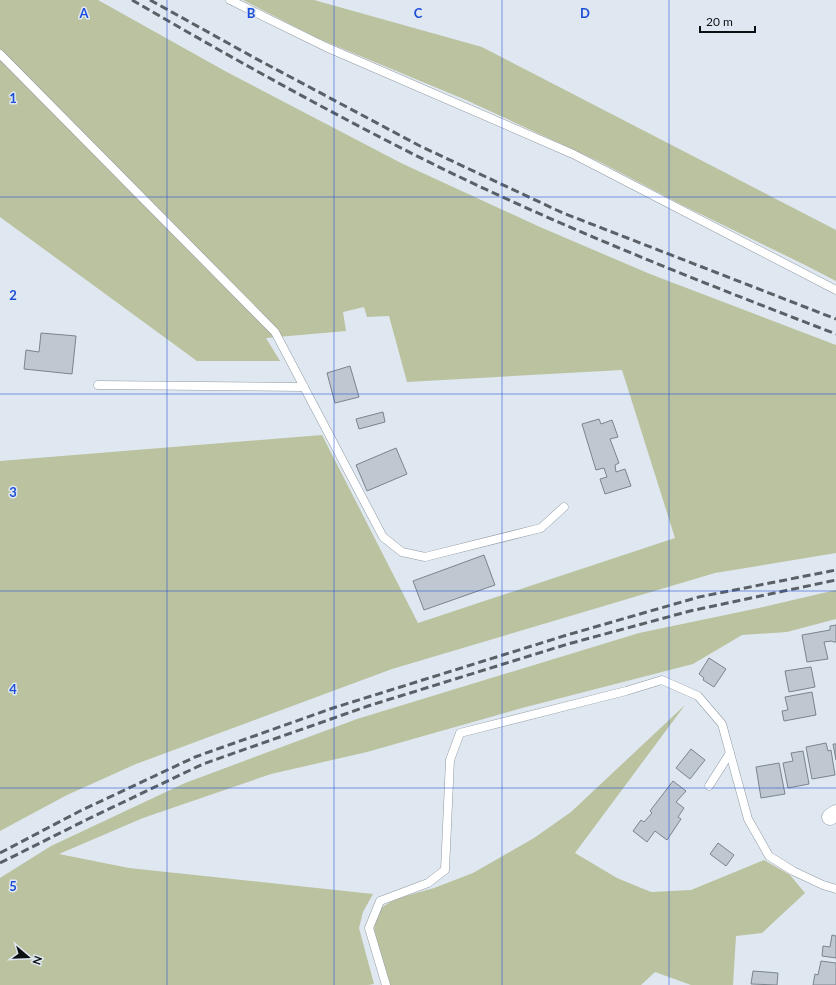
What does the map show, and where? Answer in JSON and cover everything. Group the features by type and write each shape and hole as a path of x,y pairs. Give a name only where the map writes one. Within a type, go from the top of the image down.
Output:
{"lane":[{"path":"230,0 326,47 573,154 836,290"},
{"path":"0,54 275,332 383,538 402,552 425,557 541,528 564,507"},
{"path":"98,385 304,387"},
{"path":"386,985 369,928 380,901 428,883 445,870 450,760 460,733 626,691 662,680 698,696 722,724 748,819 769,856 793,871 822,885 836,889"},
{"path":"709,786 730,753"}],"green space":[{"path":"0,0 98,0 225,71 401,163 540,227 650,274 836,345 836,553 715,573 392,669 136,764 67,795 0,831 0,461 322,435 418,623 675,538 622,370 407,382 389,316 367,317 364,307 343,312 346,331 266,338 280,361 197,361 0,217"},
{"path":"243,0 314,0 482,47 836,230 836,281 682,205 600,162 466,100 317,38"},
{"path":"836,590 836,619 787,632 742,635 693,664 522,708 367,752 271,774 143,818 59,854 129,868 373,894 363,912 359,928 374,984 0,985 0,878 51,846 185,783 357,719 639,633"},
{"path":"685,705 575,853 617,878 651,892 691,890 764,860 790,875 805,893 762,933 736,936 733,985 691,985 655,972 641,985 390,985 374,933 375,920 381,908 395,899 434,888 473,873 534,838 571,812"}],"building":[{"path":"41,333 76,336 72,374 24,369 26,350 39,352"},
{"path":"350,366 359,397 335,403 327,373"},
{"path":"383,412 385,422 359,429 356,419"},
{"path":"599,419 601,424 612,420 618,437 610,439 619,463 615,465 616,472 625,469 631,486 605,494 600,479 607,477 604,468 596,470 582,424"},
{"path":"396,448 407,474 367,491 356,465"},
{"path":"484,555 495,585 424,610 413,581"},
{"path":"836,625 836,642 824,642 828,659 807,662 802,635 830,630 830,626"},
{"path":"709,658 726,669 714,687 703,680 704,678 699,674"},
{"path":"811,667 815,687 789,692 785,671"},
{"path":"812,692 816,715 784,721 782,711 788,710 785,697"},
{"path":"826,743 828,751 831,750 835,775 812,779 806,747"},
{"path":"833,744 836,744 836,760"},
{"path":"691,749 705,760 690,779 676,768"},
{"path":"803,751 809,784 788,788 783,763 793,761 791,753"},
{"path":"779,763 785,794 761,798 756,767"},
{"path":"673,781 686,791 676,802 684,808 678,817 681,819 667,840 655,831 647,842 633,831 641,820 644,822 652,813 650,811"},
{"path":"718,843 734,855 726,866 710,854"},
{"path":"832,935 836,936 836,958 822,956 823,946 830,947"},
{"path":"821,961 836,963 836,985 813,985 815,974 818,975"},
{"path":"753,971 778,973 777,985 751,984"}],"railway":[{"path":"132,0 320,106 484,189 583,233 735,295 836,334"},
{"path":"150,0 420,146 563,213 836,319"},
{"path":"0,853 80,811 195,757 333,708 567,635 699,597 836,570"},
{"path":"0,863 203,764 368,706 568,644 690,611 836,580"}]}
